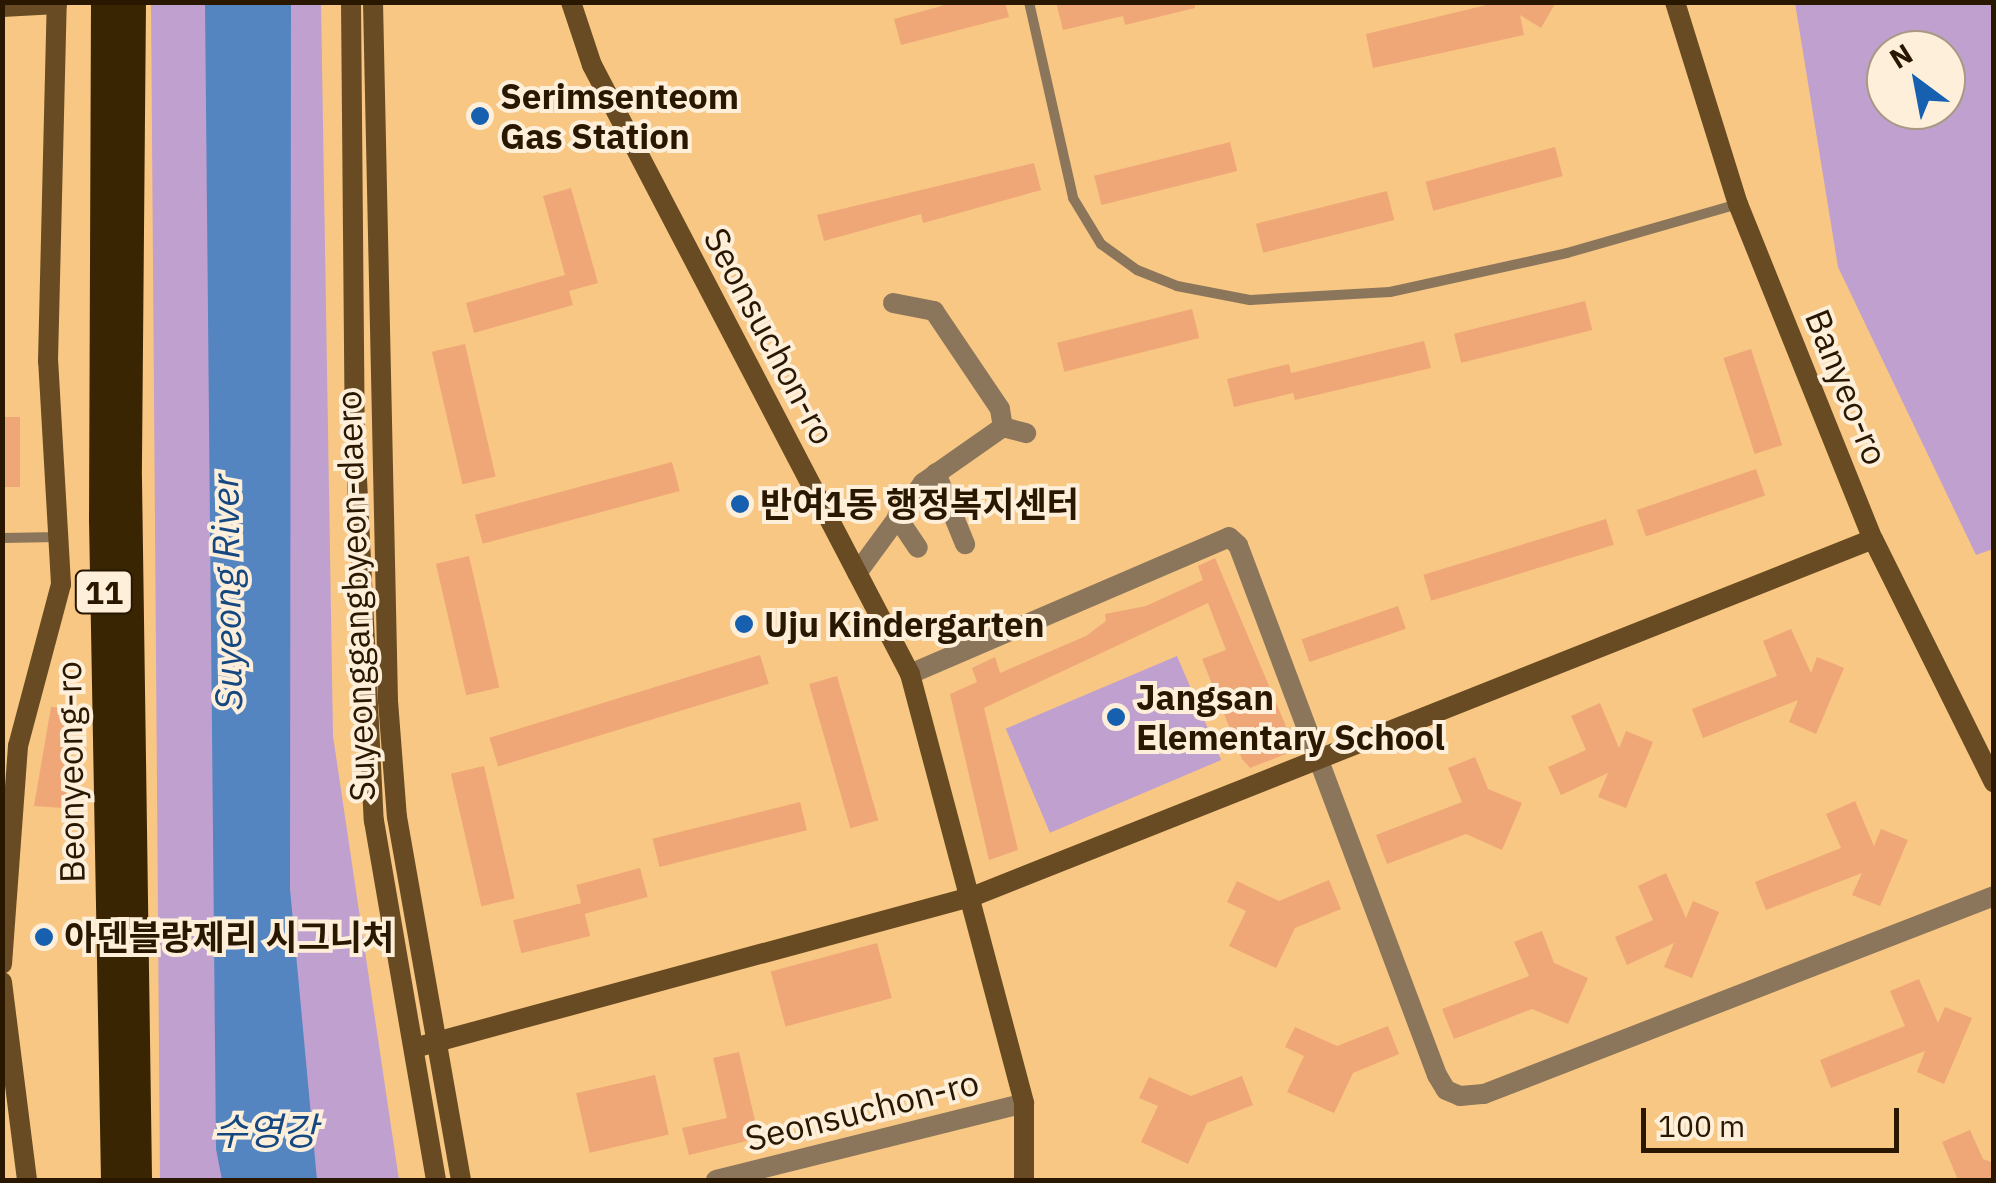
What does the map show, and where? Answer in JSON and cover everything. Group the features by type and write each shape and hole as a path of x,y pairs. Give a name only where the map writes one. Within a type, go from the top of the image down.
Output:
{"highway":[{"name":"Beonyeong-ro","path":"105,2 103,519 115,1180"},
{"name":"Beonyeong-ro","path":"132,2 128,480 138,1180"}],"main road":[{"name":"Suyeonggangbyeon-daero","path":"350,2 354,438 366,716 374,820 436,1180"},
{"name":"Suyeonggangbyeon-daero","path":"373,2 388,701 397,817 461,1180"},
{"name":"Seonsuchon-ro","path":"571,2 592,65 910,674 974,896 1024,1103 1024,1180"},
{"name":"Banyeo-ro","path":"1674,2 1738,204 1873,539 1994,782"},
{"path":"2,7 57,3 48,361 62,584 18,746 2,964"},
{"path":"414,1048 974,896 1317,764 1873,539"},
{"path":"2,982 27,1180"}],"street":[{"path":"893,304 934,310 1000,409 1003,426"},
{"path":"857,572 897,517 936,473 1003,426"},
{"path":"1003,426 1026,434"},
{"path":"936,473 964,544"},
{"path":"897,517 918,548"},
{"path":"910,674 1224,535 1238,545 1317,764 1437,1075 1460,1096 1484,1094 1994,896"},
{"name":"Seonsuchon-ro","path":"716,1180 1024,1103"}],"lane":[{"path":"1030,2 1073,198 1100,244 1137,270 1176,286 1250,300 1390,292 1567,253 1738,204"},
{"path":"2,538 58,537"}],"shaded area":[{"path":"151,3 321,3 333,736 399,1180 160,1180"},
{"path":"1795,3 1993,3 1993,549 1976,555 1838,267"},
{"path":"1177,656 1221,760 1050,833 1006,729"}],"water":[{"name":"수영강","path":"205,3 291,3 290,889 317,1180 222,1180 216,1149"}],"building":[{"path":"956,2 1005,2 1009,17 901,45 894,19"},
{"path":"1056,2 1194,2 1195,8 1125,25 1123,16 1063,30"},
{"path":"1499,2 1556,2 1541,28 1520,15 1524,35 1373,68 1366,34"},
{"path":"1230,142 1237,171 1101,205 1094,176"},
{"path":"1555,147 1563,176 1433,211 1426,182"},
{"path":"1034,163 1041,190 923,223 921,214 824,241 817,215"},
{"path":"571,188 598,283 569,291 573,305 474,333 466,303 565,275 543,196"},
{"path":"1387,191 1394,220 1263,253 1256,224"},
{"path":"1585,301 1592,330 1461,363 1454,334"},
{"path":"1192,309 1199,338 1064,372 1057,343"},
{"path":"1424,341 1431,368 1295,400 1293,393 1234,407 1227,379 1289,364 1291,373"},
{"path":"465,344 496,477 462,484 432,352"},
{"path":"1751,349 1782,445 1755,454 1723,358"},
{"path":"2,417 20,417 20,487 2,487"},
{"path":"672,462 680,491 483,544 475,515"},
{"path":"1756,469 1765,495 1646,536 1637,510"},
{"path":"1606,519 1614,545 1431,601 1423,575"},
{"path":"469,556 499,688 466,695 436,564"},
{"path":"1215,558 1296,750 1250,768 1242,759 1202,659 1226,650 1208,603 984,708 1018,850 989,860 950,694 977,682 972,668 995,657 1000,673 1086,636 1106,621 1105,614 1146,606 1203,580 1198,566"},
{"path":"1398,606 1406,629 1309,662 1302,639"},
{"path":"1791,629 1811,673 1817,657 1844,668 1816,734 1789,722 1798,700 1703,738 1692,709 1777,676 1763,641"},
{"path":"760,655 769,684 498,766 489,738"},
{"path":"837,676 878,820 850,828 809,684"},
{"path":"1600,703 1619,748 1626,731 1653,742 1626,808 1598,797 1608,773 1561,795 1548,767 1586,750 1571,716"},
{"path":"51,707 70,708 67,754 73,766 63,808 34,806"},
{"path":"1475,757 1488,789 1522,803 1502,850 1466,834 1387,864 1376,835 1462,802 1448,768"},
{"path":"484,766 515,899 481,906 451,774"},
{"path":"1855,801 1874,846 1881,829 1908,840 1880,906 1852,895 1862,873 1766,910 1755,882 1841,848 1826,814"},
{"path":"800,802 807,830 660,867 653,839"},
{"path":"640,868 648,897 584,914 576,885"},
{"path":"1666,873 1686,918 1693,901 1719,912 1692,978 1664,967 1674,943 1627,965 1615,937 1653,920 1638,886"},
{"path":"1329,880 1341,909 1295,928 1276,968 1229,946 1246,911 1227,902 1237,881 1279,901"},
{"path":"582,903 590,936 521,953 513,920"},
{"path":"1542,931 1554,963 1588,978 1568,1024 1532,1009 1454,1039 1442,1009 1529,976 1514,942"},
{"path":"877,943 892,998 786,1027 771,971"},
{"path":"1919,979 1938,1023 1945,1007 1972,1018 1944,1084 1917,1072 1925,1051 1831,1088 1820,1060 1905,1026 1890,991"},
{"path":"1388,1026 1399,1054 1353,1073 1334,1113 1287,1092 1304,1056 1285,1047 1295,1027 1337,1046"},
{"path":"739,1052 759,1138 689,1155 682,1128 727,1118 713,1058"},
{"path":"655,1075 669,1134 590,1153 576,1093"},
{"path":"1242,1076 1253,1105 1207,1123 1188,1164 1141,1142 1158,1106 1139,1098 1149,1077 1191,1096"},
{"path":"1970,1130 1983,1159 1994,1163 1994,1180 1958,1180 1942,1142"}],"place":[{"name":"Serimsenteom Gas Station","path":"480,116"},
{"name":"반여1동 행정복지센터","path":"740,504"},
{"name":"Uju Kindergarten","path":"744,624"},
{"name":"Jangsan Elementary School","path":"1116,717"},
{"name":"아덴블랑제리 시그니처","path":"44,937"}],"water label":[{"name":"Suyeong River","path":"226,592"}]}
